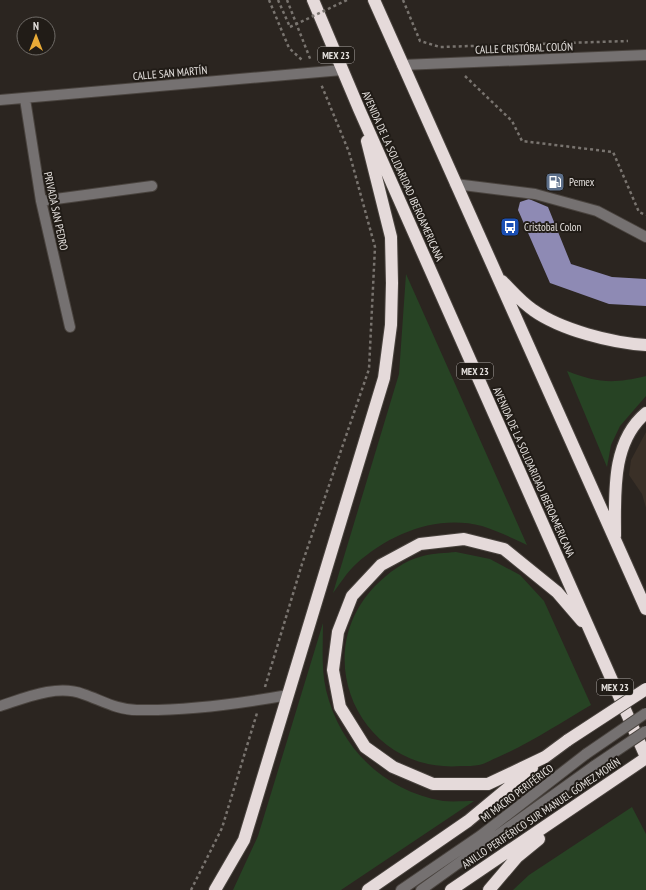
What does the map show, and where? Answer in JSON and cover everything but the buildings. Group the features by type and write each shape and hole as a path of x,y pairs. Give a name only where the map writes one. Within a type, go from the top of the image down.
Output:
{"highway":[{"name":"AVENIDA DE LA SOLIDARIDAD IBEROAMERICANA","path":"313,0 359,109 646,757"},
{"path":"374,0 646,609"},
{"path":"215,890 244,840 384,378 391,325 391,237 359,109"},
{"path":"496,276 532,310 559,326 598,336 646,345"},
{"path":"615,541 615,480 626,437 646,413"},
{"path":"545,757 488,784 433,784 394,767 365,747 340,707 333,670 338,632 352,596 381,565 420,544 464,539 504,549 557,592 592,633"},
{"path":"368,890 468,821 545,757 568,740 646,689"},
{"name":"ANILLO PERIFÉRICO SUR MANUEL GÓMEZ MORÍN","path":"451,890 596,793 646,757"},
{"path":"488,890 517,857 596,793"}],"street":[{"name":"CALLE CRISTÓBAL COLÓN","path":"402,65 646,55"},
{"name":"CALLE SAN MARTÍN","path":"0,100 342,70"},
{"name":"PRIVADA SAN PEDRO","path":"25,99 41,201 70,327"},
{"path":"455,184 542,196 597,211 646,237"},
{"path":"41,201 152,186"},
{"path":"0,706 61,690 82,693 115,707 136,710 198,708 288,695"},
{"name":"MI MACRO PERIFÉRICO","path":"401,890 480,836 586,754 646,713"},
{"name":"MI MACRO PERIFÉRICO","path":"421,890 594,766 646,731"}],"path":[{"path":"269,0 289,48"},
{"path":"278,0 290,27 347,0"},
{"path":"191,890 222,828 302,564 369,369 375,247 350,152 287,0"},
{"path":"403,0 420,41 440,46 630,41"},
{"path":"462,74 512,121 522,141 613,152 639,212 646,215"}],"shaded area":[{"path":"646,432 646,508 642,494 629,475 631,460"}],"green space":[{"path":"406,274 527,545 499,532 482,526 465,523 431,525 414,529 383,544 369,553 353,567 333,593 399,374"},
{"path":"567,371 588,378 606,381 634,379 646,376 646,396 620,426 611,445 607,467"},
{"path":"456,552 490,559 520,575 544,601 591,705 520,746 486,763 475,766 426,764 397,751 373,732 355,706 346,677 346,646 355,615 375,586 385,576 403,564 416,558 427,555"},
{"path":"323,623 324,682 333,711 342,730 354,748 368,764 384,777 402,788 422,796 443,801 474,801 341,890 233,890 258,836"},
{"path":"632,807 646,834 646,890 513,890 529,875"}],"place":[{"name":"Pemex","path":"555,182"},
{"name":"Cristobal Colon","path":"510,227"}]}
